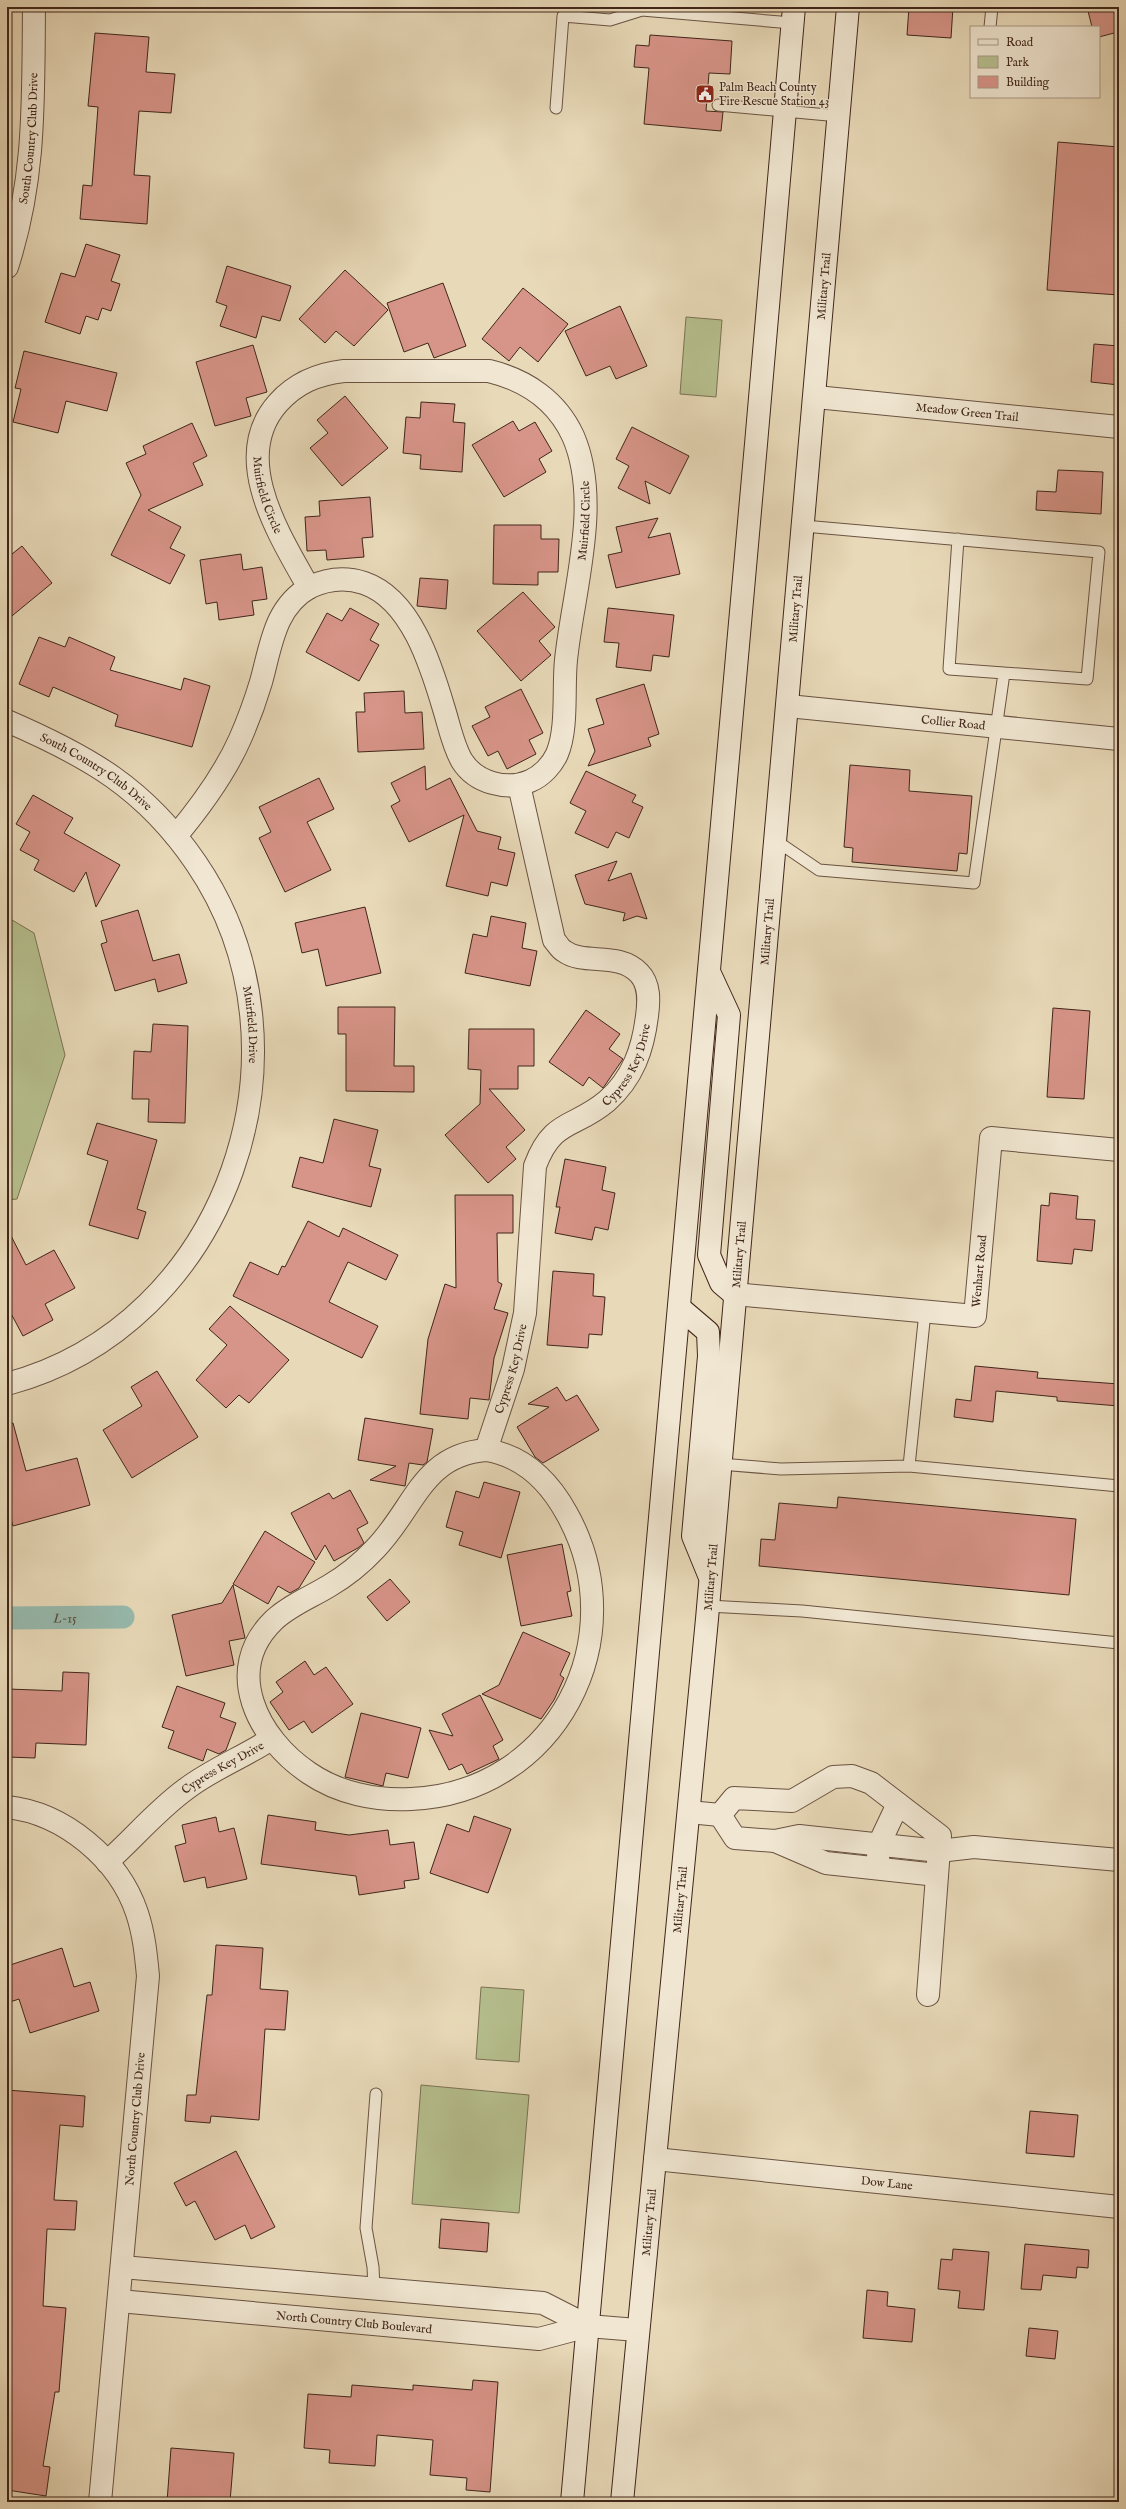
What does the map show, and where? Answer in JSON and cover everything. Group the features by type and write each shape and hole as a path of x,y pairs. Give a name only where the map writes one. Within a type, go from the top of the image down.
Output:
{"street":[{"name":"South Country Club Drive","path":"7,267 19,230 26,196 32,138 34,7"},
{"name":"Military Trail","path":"622,2502 637,2330 711,1578 734,1294 816,397 848,7"},
{"path":"572,2502 681,1309 793,15"},
{"name":"Muirfield Circle","path":"176,836 197,811 224,770 252,710 277,624 295,598 309,588 324,581 340,579 367,584 386,594 398,606 417,636 432,670 461,759 471,772 499,785 519,785 535,779 548,769 557,755 560,744 566,662 584,539 586,505 582,471 574,438 551,404 538,392 512,378 489,371 328,372 306,381 286,394 275,406 261,434 258,471 267,505 281,538 309,588"},
{"name":"Meadow Green Trail","path":"816,397 1119,427"},
{"name":"Collier Road","path":"788,706 1119,738"},
{"name":"South Country Club Drive","path":"7,721 65,747 106,771 131,790 176,836"},
{"name":"Cypress Key Drive","path":"107,1862 162,1809 187,1788 247,1755 271,1739 257,1718 249,1688 252,1657 263,1633 285,1611 331,1585 374,1550 399,1522 428,1477 440,1465 454,1457 470,1451 486,1450 513,1369 525,1313 535,1166 541,1150 550,1137 562,1126 606,1102 630,1075 638,1059 644,1040 649,1003 647,987 639,973 626,964 579,957 564,952 554,940 519,785"},
{"name":"Muirfield Drive","path":"7,1384 64,1362 104,1338 142,1309 184,1262 201,1236 224,1195 235,1165 248,1120 254,1073 253,1026 249,995 238,949 220,905 197,864 176,836"},
{"path":"710,973 729,1015 709,1255 720,1283 734,1294"},
{"name":"Wenhart Road","path":"734,1294 975,1316 991,1138 1119,1150"},
{"path":"681,1309 708,1332 709,1356 693,1536 711,1578"},
{"path":"271,1739 296,1764 326,1784 360,1796 394,1800 425,1799 470,1787 512,1766 536,1746 556,1723 579,1682 589,1653 593,1614 593,1591 587,1560 573,1524 561,1503 542,1479 518,1459 502,1453 486,1450"},
{"path":"720,1815 734,1798 792,1801 833,1777 852,1776 871,1783 940,1836 928,1995"},
{"path":"876,1869 879,1844 898,1804"},
{"name":"North Country Club Drive","path":"7,1807 45,1818 77,1834 107,1862 122,1881 137,1914 146,1946 148,1976 100,2502"},
{"path":"689,1812 720,1815"},
{"path":"720,1815 735,1838 775,1840 799,1836 939,1850 974,1846 1119,1860"},
{"path":"775,1840 826,1863 937,1875"},
{"name":"Dow Lane","path":"655,2159 1119,2207"},
{"name":"North Country Club Boulevard","path":"122,2267 543,2303 588,2326"},
{"name":"North Country Club Boulevard","path":"119,2301 539,2339 588,2326 637,2330"}],"lane":[{"path":"990,26 992,7"},
{"path":"556,108 563,16 610,20 642,10 793,15"},
{"path":"718,105 839,116"},
{"path":"804,526 958,539 1099,552 1087,679 949,669 958,539"},
{"path":"775,840 819,870 974,883 1004,673"},
{"path":"909,1466 925,1312"},
{"path":"720,1464 781,1469 909,1466 1119,1486"},
{"path":"708,1606 802,1611 1119,1643"},
{"path":"374,2288 373,2268 366,2228 376,2094"}],"green space":[{"path":"686,317 722,320 716,397 680,394"},
{"path":"7,917 34,933 65,1055 17,1199 7,1200"},
{"path":"481,1987 524,1990 519,2062 476,2059"},
{"path":"421,2085 529,2095 519,2213 412,2204"}],"building":[{"path":"909,7 953,7 951,38 907,35"},
{"path":"1087,7 1113,7 1118,32 1100,37 1100,26 1092,26"},
{"path":"95,33 149,37 146,72 175,74 171,113 139,111 134,175 150,176 147,224 80,219 83,185 92,186 98,107 88,106"},
{"path":"650,35 732,41 730,74 709,73 706,111 723,112 721,131 644,124 649,68 634,67 636,45 649,46"},
{"path":"1058,142 1119,147 1119,295 1047,290"},
{"path":"86,244 120,255 111,281 120,284 111,311 102,308 98,320 86,316 80,334 45,322 61,273 75,277"},
{"path":"227,266 291,286 280,321 262,316 256,338 220,326 227,306 216,302"},
{"path":"345,270 388,310 354,346 336,331 325,343 299,319"},
{"path":"443,283 466,346 434,358 428,343 404,352 387,303"},
{"path":"523,288 568,324 538,362 520,347 509,361 482,339"},
{"path":"620,306 647,366 616,379 610,366 586,376 565,331"},
{"path":"1094,344 1119,346 1119,385 1091,382"},
{"path":"253,345 267,392 246,398 251,416 215,426 196,362"},
{"path":"24,351 117,373 107,411 66,401 58,433 13,422 21,389 15,388"},
{"path":"345,396 388,448 342,486 310,448 328,433 317,420"},
{"path":"421,402 455,404 453,422 465,423 462,472 420,469 421,455 403,453 406,417 420,418"},
{"path":"513,421 519,431 535,422 552,451 539,459 546,472 504,497 472,445"},
{"path":"192,423 207,456 193,463 203,485 148,510 181,527 170,548 185,555 170,584 111,555 141,495 126,463 146,454 143,446"},
{"path":"632,427 689,456 670,494 645,481 650,504 618,488 629,466 616,459"},
{"path":"1058,470 1103,472 1101,514 1036,510 1037,491 1056,492"},
{"path":"370,497 373,537 362,538 364,557 327,560 326,550 307,551 305,517 320,516 319,501"},
{"path":"658,518 648,538 670,533 680,574 616,588 608,555 622,552 616,527"},
{"path":"494,525 541,525 541,539 559,539 558,572 538,572 538,585 493,584"},
{"path":"22,546 52,583 7,620 7,558"},
{"path":"241,554 243,570 262,567 267,599 252,601 254,615 219,620 217,602 206,604 200,560"},
{"path":"420,578 448,580 446,609 417,606"},
{"path":"523,592 555,627 539,641 551,655 521,681 477,631"},
{"path":"350,608 379,624 370,640 379,645 359,681 306,652 327,613 342,621"},
{"path":"608,608 674,615 669,657 653,655 651,671 616,667 619,643 604,642"},
{"path":"39,637 65,647 69,637 115,657 110,670 181,690 184,678 210,686 192,747 115,726 118,715 53,687 49,697 19,684"},
{"path":"644,684 659,734 648,738 651,746 588,766 595,751 588,729 604,724 596,699"},
{"path":"521,689 543,733 529,740 536,754 507,769 498,751 488,756 472,726 490,717 485,707"},
{"path":"404,691 405,713 422,712 424,749 358,752 356,712 365,712 364,693"},
{"path":"850,765 910,770 909,791 972,796 967,854 959,853 957,871 852,862 853,848 844,847"},
{"path":"425,766 426,790 450,778 477,831 501,837 498,849 515,853 507,886 491,882 488,896 446,886 464,815 409,842 391,806 400,801 391,783"},
{"path":"586,771 636,795 632,802 643,807 629,838 616,832 608,848 575,833 586,811 570,803"},
{"path":"319,778 334,809 307,822 331,870 285,892 259,838 271,832 259,807"},
{"path":"33,795 73,818 64,833 120,865 96,907 86,872 74,892 34,870 39,860 20,850 30,832 16,824"},
{"path":"617,861 608,881 631,873 647,919 637,916 623,921 625,913 585,904 575,875"},
{"path":"365,907 381,973 326,986 318,949 302,953 295,923"},
{"path":"138,910 153,961 179,954 187,983 158,992 155,979 115,991 101,944 107,942 101,921"},
{"path":"491,916 526,923 522,948 537,951 530,986 465,973 473,934 487,937"},
{"path":"338,1007 395,1007 394,1066 414,1066 414,1092 346,1091 346,1034 338,1034"},
{"path":"1053,1008 1090,1011 1084,1099 1047,1097"},
{"path":"586,1010 620,1034 609,1049 623,1059 603,1088 589,1077 583,1086 549,1062"},
{"path":"153,1024 188,1026 185,1123 148,1122 149,1099 132,1099 134,1051 151,1052"},
{"path":"469,1029 534,1029 534,1066 518,1066 518,1089 489,1089 525,1130 506,1147 516,1159 488,1183 445,1135 480,1104 481,1070 468,1069"},
{"path":"334,1119 378,1130 369,1166 381,1169 371,1207 292,1187 300,1157 323,1163"},
{"path":"97,1123 157,1140 137,1209 146,1212 138,1239 89,1225 108,1161 87,1154"},
{"path":"565,1159 606,1167 602,1190 615,1193 608,1230 595,1227 592,1240 555,1233 560,1207 556,1207"},
{"path":"1050,1193 1078,1196 1076,1219 1095,1220 1092,1251 1074,1249 1072,1264 1037,1261 1041,1205 1049,1206"},
{"path":"455,1195 513,1195 513,1233 497,1233 498,1282 502,1284 494,1309 508,1313 494,1358 489,1400 470,1398 468,1419 420,1414 428,1339 445,1284 456,1288"},
{"path":"308,1221 339,1237 343,1228 398,1255 386,1280 348,1262 329,1302 378,1326 362,1358 233,1296 250,1262 278,1275 282,1266 285,1267"},
{"path":"7,1228 26,1265 54,1250 75,1288 45,1304 53,1320 23,1336 7,1306"},
{"path":"553,1271 594,1274 593,1296 605,1297 602,1335 589,1334 588,1348 547,1345"},
{"path":"230,1306 289,1360 249,1403 239,1395 226,1408 196,1380 227,1345 209,1329"},
{"path":"975,1366 1038,1372 1037,1378 1119,1384 1119,1406 1057,1401 1057,1397 996,1391 993,1422 954,1417 956,1399 971,1401"},
{"path":"157,1371 198,1437 132,1478 103,1430 142,1406 131,1387"},
{"path":"557,1387 566,1401 577,1395 599,1430 543,1463 535,1457 517,1427 549,1407 528,1404"},
{"path":"365,1418 433,1429 427,1462 423,1465 409,1463 405,1486 370,1480 396,1466 358,1460"},
{"path":"13,1423 26,1471 77,1458 90,1505 13,1526 7,1506 7,1424"},
{"path":"484,1482 520,1492 501,1558 459,1545 463,1532 446,1527 456,1491 479,1498"},
{"path":"350,1490 368,1523 357,1529 364,1543 358,1548 334,1561 325,1545 316,1560 291,1513 329,1493 333,1499"},
{"path":"838,1497 1076,1519 1069,1595 759,1566 761,1539 775,1540 779,1503 837,1508"},
{"path":"265,1531 315,1562 299,1588 290,1593 278,1586 268,1604 233,1584"},
{"path":"562,1544 571,1591 567,1592 572,1616 521,1626 507,1555"},
{"path":"390,1579 410,1602 387,1621 367,1597"},
{"path":"233,1585 245,1638 229,1641 234,1665 186,1676 172,1615 222,1603"},
{"path":"523,1632 570,1653 560,1675 564,1678 554,1700 541,1719 482,1694 499,1685"},
{"path":"305,1661 314,1675 326,1667 353,1704 312,1733 304,1721 289,1730 270,1702 283,1692 276,1682"},
{"path":"63,1672 89,1673 86,1745 36,1743 35,1758 7,1757 8,1689 62,1691"},
{"path":"177,1686 225,1703 220,1717 236,1723 226,1750 219,1754 207,1749 203,1761 168,1748 174,1731 162,1727"},
{"path":"480,1695 503,1740 493,1746 499,1759 467,1774 462,1764 449,1770 429,1730 453,1736 442,1714"},
{"path":"361,1713 421,1728 408,1778 386,1773 383,1786 345,1777"},
{"path":"268,1815 316,1822 315,1830 349,1835 388,1830 390,1845 414,1842 419,1879 404,1881 405,1888 359,1895 356,1876 261,1864"},
{"path":"474,1816 511,1829 488,1893 430,1873 447,1824 469,1832"},
{"path":"216,1817 219,1832 234,1828 247,1879 207,1888 205,1877 184,1882 175,1846 186,1843 182,1825"},
{"path":"216,1945 263,1948 260,1989 288,1991 285,2030 265,2029 259,2120 211,2116 210,2123 185,2121 187,2095 196,2095 207,1995 212,1995"},
{"path":"62,1948 74,1987 90,1982 99,2011 30,2033 19,1999 7,2003 7,1966"},
{"path":"7,2090 85,2096 83,2127 60,2125 54,2200 77,2201 75,2230 47,2229 43,2306 66,2308 59,2392 55,2392 43,2466 50,2467 46,2496 7,2490 7,2306 9,2275 7,2275"},
{"path":"1030,2111 1078,2115 1074,2157 1026,2153"},
{"path":"236,2151 275,2227 251,2239 245,2225 215,2240 195,2201 186,2206 174,2183"},
{"path":"441,2219 489,2223 487,2252 439,2248"},
{"path":"1025,2244 1089,2250 1088,2268 1077,2267 1076,2278 1043,2275 1041,2290 1021,2289"},
{"path":"953,2249 989,2252 984,2310 958,2308 960,2291 938,2289 941,2259 952,2260"},
{"path":"867,2290 888,2292 887,2306 915,2309 912,2342 863,2338"},
{"path":"1029,2328 1058,2331 1055,2359 1026,2356"},
{"path":"473,2380 498,2382 490,2492 466,2490 467,2478 430,2475 433,2440 377,2435 375,2466 329,2463 330,2450 304,2448 308,2394 351,2397 352,2385 413,2390 413,2385 472,2390"},
{"path":"171,2448 234,2453 230,2502 167,2502"}],"waterway":[{"name":"L-15","path":"7,1618 123,1617"}],"place":[{"name":"Palm Beach County Fire Rescue Station 43","path":"705,94"}]}
